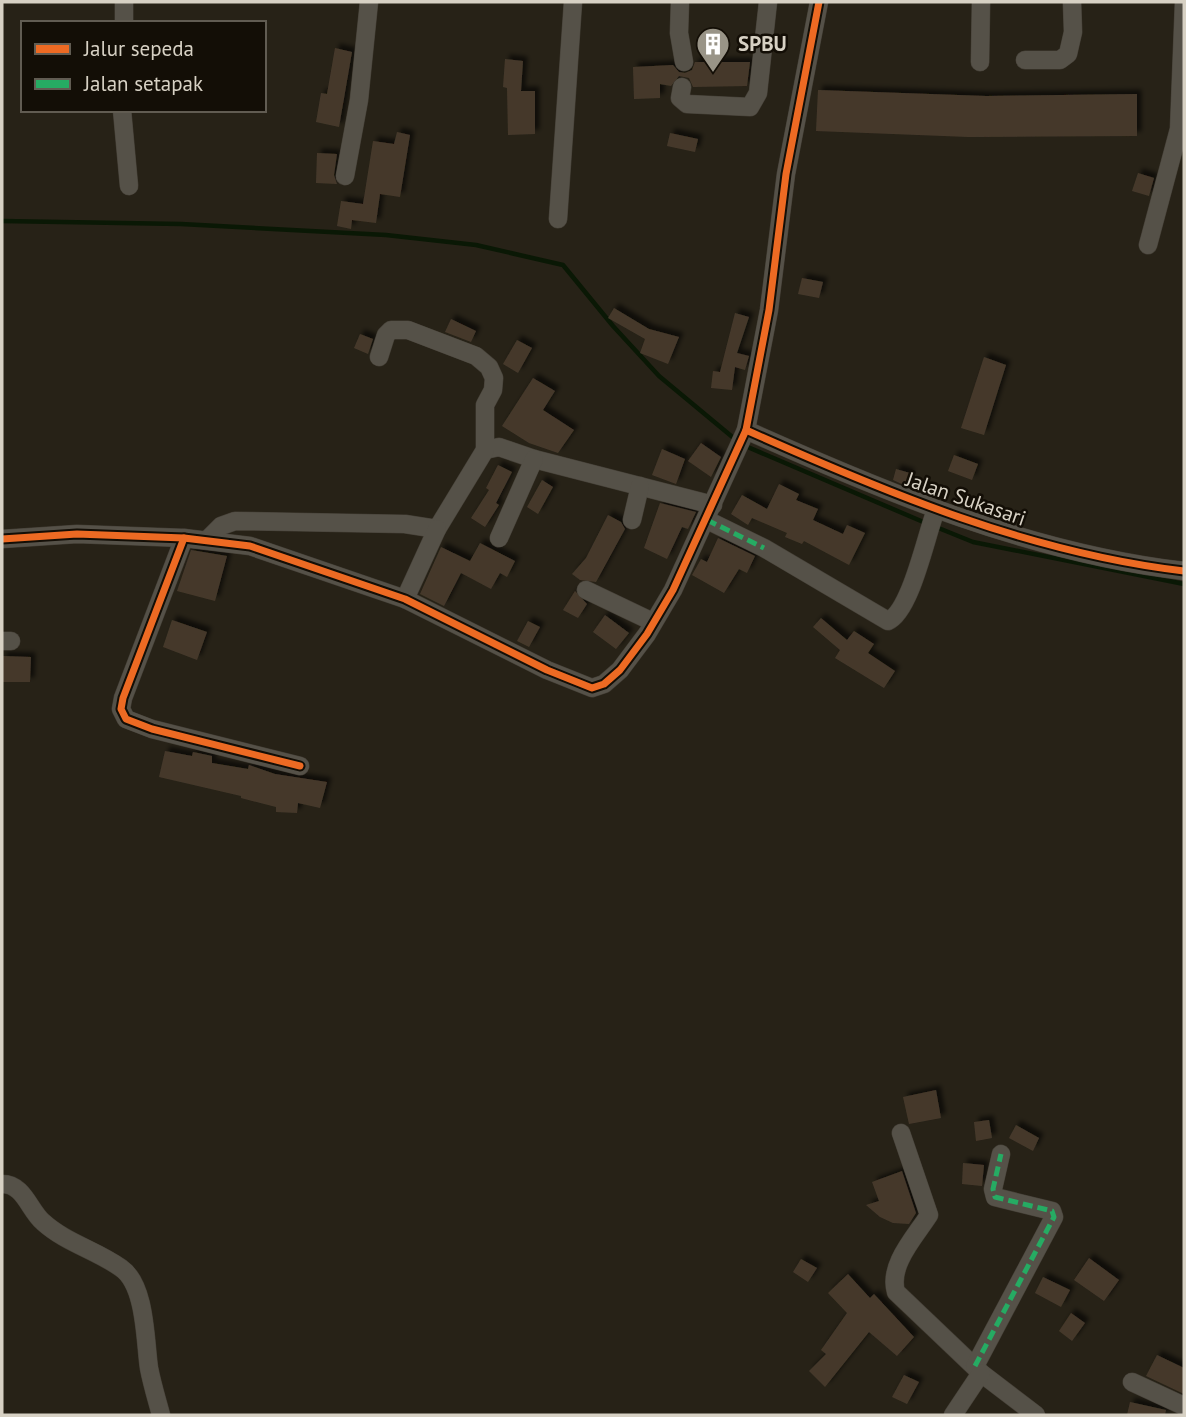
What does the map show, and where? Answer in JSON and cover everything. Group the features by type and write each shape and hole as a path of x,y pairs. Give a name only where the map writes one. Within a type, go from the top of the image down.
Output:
{"street":[{"path":"345,176 366,44 369,2"},
{"path":"558,219 573,2"},
{"path":"680,2 679,33 684,62"},
{"path":"682,87 680,98 687,104 750,107 758,93 768,2"},
{"path":"2,539 77,534 184,538 250,546 405,599 547,670 592,688 604,684 620,670 673,590 745,434 769,310 786,174 819,2"},
{"path":"980,62 981,2"},
{"path":"1025,60 1060,60 1068,54 1072,46 1072,2"},
{"path":"1148,245 1179,129 1184,2"},
{"path":"122,112 129,186"},
{"path":"379,357 386,335 397,330 408,330 484,361 494,378 493,390 485,405 485,450 437,529 405,599"},
{"name":"Jalan Sukasari","path":"745,434 935,513 1133,566 1184,571"},
{"path":"485,450 499,447 534,459 640,486 710,513 888,621 894,619 908,593 935,513"},
{"path":"499,538 534,459"},
{"path":"632,520 640,486"},
{"path":"206,540 221,526 244,520 414,525 437,529"},
{"path":"184,538 123,698 121,709 126,719 152,729 300,766"},
{"path":"586,590 653,622"},
{"path":"901,1132 929,1215 896,1267 892,1281 896,1292 978,1370 1036,1415"},
{"path":"953,1415 1054,1217 1052,1211 995,1197 993,1189 1001,1154"},
{"path":"2,1184 19,1191 40,1220 61,1238 103,1256 128,1273 143,1315 150,1370 161,1415"},
{"path":"1132,1382 1184,1406"}],"building":[{"path":"335,48 352,52 339,127 316,122 321,93 327,94"},
{"path":"505,59 523,61 521,91 535,91 535,134 508,135 507,88 503,87"},
{"path":"695,62 750,62 747,86 693,87 689,78 679,76 671,86 660,84 660,98 634,99 633,67 673,65 679,72 685,73 692,70"},
{"path":"818,90 986,96 1137,94 1137,136 969,137 816,131"},
{"path":"397,132 410,135 400,197 380,194 376,223 352,220 351,229 337,226 341,201 363,204 373,141 394,144"},
{"path":"670,133 698,139 695,152 667,146"},
{"path":"317,153 337,154 334,175 337,184 316,183"},
{"path":"1138,173 1154,178 1149,196 1132,191"},
{"path":"802,278 823,282 819,298 798,294"},
{"path":"614,308 649,329 679,337 668,364 640,353 645,339 608,318"},
{"path":"735,313 749,317 737,353 749,356 745,370 735,367 732,390 711,388 713,371 720,372"},
{"path":"451,319 476,331 471,342 445,332"},
{"path":"360,334 373,339 368,354 354,348"},
{"path":"517,340 532,348 518,373 503,364"},
{"path":"984,357 1006,365 984,435 961,428"},
{"path":"533,378 555,391 543,410 574,430 558,453 529,443 502,426"},
{"path":"701,443 721,457 711,477 688,461"},
{"path":"662,449 685,459 676,484 652,475"},
{"path":"954,455 978,464 972,480 948,471"},
{"path":"498,465 512,472 496,503 499,505 485,527 471,518 489,490 486,488"},
{"path":"896,469 910,473 906,486 893,480"},
{"path":"542,480 553,487 538,514 527,507"},
{"path":"779,484 799,494 796,500 818,509 813,520 843,534 847,525 865,533 849,565 804,541 802,544 785,537 787,533 752,518 748,525 731,514 742,495 767,509"},
{"path":"660,503 696,512 688,529 682,527 667,559 644,548"},
{"path":"608,515 621,522 625,529 596,582 580,580 572,574 586,558"},
{"path":"718,538 755,556 747,573 739,569 724,593 692,575 701,559 707,562"},
{"path":"480,543 515,561 507,577 500,573 491,589 461,573 444,606 420,594 441,547 470,561"},
{"path":"191,550 227,556 215,601 177,591"},
{"path":"575,591 587,604 578,618 563,610"},
{"path":"605,615 629,633 616,649 593,632"},
{"path":"821,618 847,640 854,631 874,644 868,653 895,671 884,688 835,658 840,650 813,627"},
{"path":"172,620 207,632 197,660 163,647"},
{"path":"528,621 540,627 529,647 517,641"},
{"path":"2,656 31,657 30,682 2,682"},
{"path":"165,751 192,756 193,752 212,756 212,763 248,769 249,765 275,774 327,782 320,808 298,803 297,813 276,812 276,807 241,796 159,777"},
{"path":"936,1090 941,1118 909,1124 903,1097"},
{"path":"989,1120 992,1138 976,1141 974,1122"},
{"path":"1016,1125 1039,1138 1033,1151 1009,1138"},
{"path":"963,1163 984,1165 982,1186 962,1184"},
{"path":"902,1171 916,1213 909,1224 893,1223 880,1217 866,1205 879,1201 872,1182"},
{"path":"1089,1258 1119,1280 1104,1301 1074,1280"},
{"path":"801,1259 817,1268 808,1282 793,1272"},
{"path":"848,1274 870,1298 874,1294 914,1337 897,1356 869,1332 825,1387 809,1371 826,1354 821,1350 847,1313 828,1293"},
{"path":"1043,1277 1070,1290 1061,1307 1035,1293"},
{"path":"1071,1313 1085,1323 1072,1341 1059,1331"},
{"path":"1157,1355 1184,1368 1184,1394 1146,1376"},
{"path":"904,1375 919,1382 907,1404 892,1397"},
{"path":"1130,1402 1166,1410 1165,1415 1127,1415"}],"waterway":[{"path":"2,221 181,224 386,235 476,245 563,265 659,376 736,440"},
{"path":"743,445 928,524"},
{"path":"936,527 973,542 1184,584"}],"marked path":[{"path":"707,520 764,548"},
{"path":"975,1366 1054,1217 1052,1211 995,1197 993,1189 1001,1154"}],"cycle path":[{"path":"2,539 77,534 184,538 250,546 405,599 547,670 592,688 604,684 620,670 647,634 673,590 746,430 769,310 786,174 819,2"},
{"path":"746,430 906,498 1015,535 1070,550 1184,571"},
{"path":"184,538 123,698 121,709 126,719 152,729 300,766"}],"place":[{"name":"SPBU","path":"713,74"}]}
